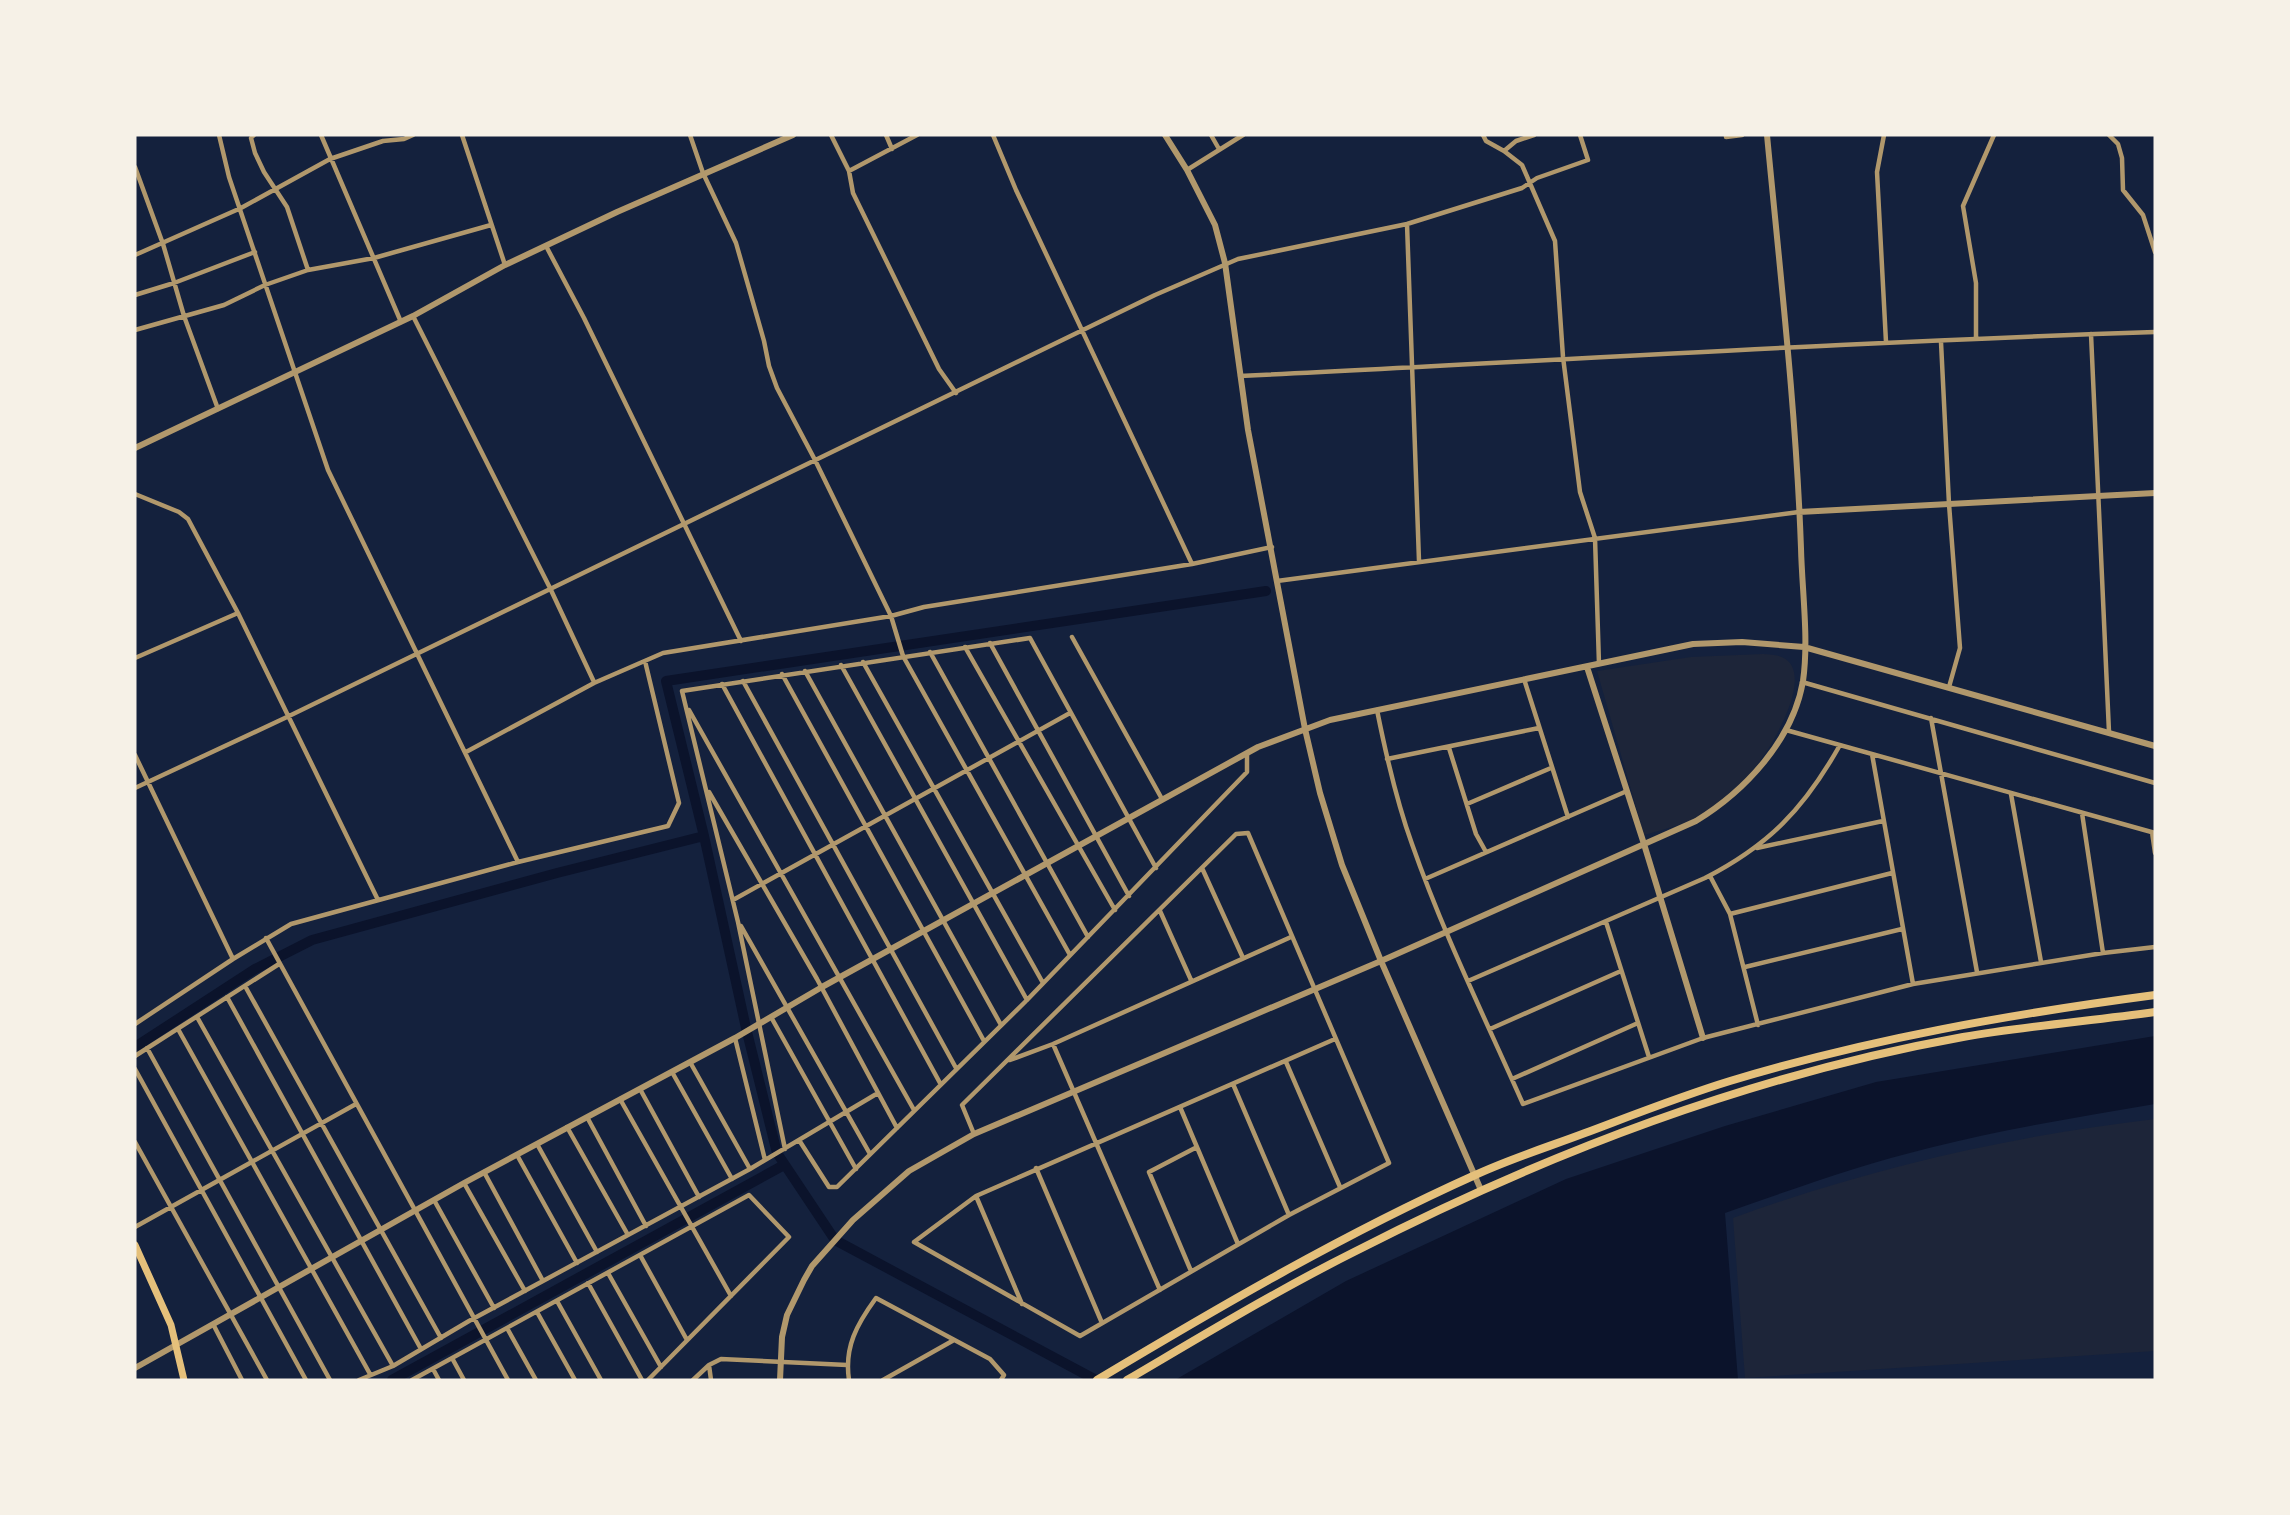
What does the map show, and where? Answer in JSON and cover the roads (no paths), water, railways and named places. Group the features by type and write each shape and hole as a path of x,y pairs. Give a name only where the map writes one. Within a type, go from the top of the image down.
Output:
{"main road":[{"path":"1097,1380 1347,1238 1474,1175 1645,1111 1718,1086 1846,1050 1961,1025 2155,995"},
{"path":"1131,1378 1244,1311 1353,1252 1481,1191 1649,1122 1734,1094 1849,1063 1963,1037 2155,1012"},
{"path":"135,1245 171,1325 184,1380"}],"street":[{"path":"219,135 222,155 328,470 517,862"},
{"path":"254,135 251,138 255,153 287,206 308,270"},
{"path":"321,135 401,322"},
{"path":"135,255 241,208 330,159 413,135"},
{"path":"462,135 505,265"},
{"path":"690,135 703,173 736,243 777,388 891,615 903,656 1070,955"},
{"path":"135,448 401,322 505,265 703,173 793,135"},
{"path":"831,135 849,171 853,193 939,369 956,393"},
{"path":"886,135 892,149"},
{"path":"849,171 917,135"},
{"path":"993,135 1016,190 1192,565"},
{"path":"1165,135 1187,170 1215,225 1225,263 1248,430 1305,729 1320,793 1342,865 1481,1191"},
{"path":"1211,135 1219,150"},
{"path":"1483,135 1486,141 1522,166 1555,241 1563,357 1580,492 1595,538 1599,664"},
{"path":"1504,151 1516,141 1534,135"},
{"path":"135,788 1225,263 1407,224 1522,188 1558,169 1588,160 1580,135"},
{"path":"1726,135 1742,135"},
{"path":"779,1380 779,1361 787,1315 812,1266 853,1220 909,1171 974,1134 1381,961 1696,821 1720,806 1759,769 1786,730 1802,682 1804,647 1799,512 1767,135"},
{"path":"1884,135 1877,172 1886,342"},
{"path":"1976,339 1976,283 1963,206 1994,135"},
{"path":"2109,135 2118,144 2122,158 2123,190 2143,215 2155,252"},
{"path":"1187,170 1239,136"},
{"path":"135,167 137,181 163,244 184,316 218,409"},
{"path":"1407,224 1419,561"},
{"path":"135,330 224,305 265,285 308,270 374,258 491,225"},
{"path":"546,246 584,318 741,641"},
{"path":"135,295 255,253"},
{"path":"413,316 550,589 594,683"},
{"path":"1241,376 1563,357 2155,332"},
{"path":"2091,334 2109,732"},
{"path":"1941,342 1960,648 1949,687"},
{"path":"1277,582 1799,512 2155,493"},
{"path":"135,494 179,512 188,519 238,613 378,900"},
{"path":"466,752 594,683 663,653 891,615 924,607 1192,565 1272,547"},
{"path":"135,658 238,613"},
{"path":"1072,637 1162,799"},
{"path":"785,1149 738,922 682,691 1030,638 1156,868"},
{"path":"135,1368 536,1143 759,1025 839,977 975,905 1162,799 1247,753 1305,729 1377,710 1693,643 1742,642 1804,647 2155,746"},
{"path":"990,643 1129,896"},
{"path":"965,647 1115,910"},
{"path":"930,652 1088,937"},
{"path":"135,1024 291,924 517,862 668,826 679,803 645,661"},
{"path":"863,662 1043,983"},
{"path":"841,665 1027,1000"},
{"path":"1587,667 1703,1038"},
{"path":"805,671 1001,1026"},
{"path":"782,674 984,1042"},
{"path":"1524,679 1568,817"},
{"path":"743,681 956,1068"},
{"path":"1802,682 2155,783"},
{"path":"722,684 940,1083"},
{"path":"685,703 914,1110"},
{"path":"1377,710 1387,760 1412,844 1446,932 1523,1104 1703,1038 1913,984 2041,962 2155,947"},
{"path":"733,900 1070,713"},
{"path":"1931,718 1978,972"},
{"path":"1387,760 1539,728"},
{"path":"1786,730 2154,833 2155,853"},
{"path":"1468,981 1710,876 1755,848 1771,836 1816,786 1840,745"},
{"path":"1449,748 1476,834 1486,852"},
{"path":"799,1140 830,1187 837,1187 1027,1000 1248,772 1247,753"},
{"path":"1872,754 1913,984"},
{"path":"135,755 233,959"},
{"path":"1467,804 1551,768"},
{"path":"706,788 822,987 897,1128"},
{"path":"1425,879 1627,791"},
{"path":"2011,794 2041,962"},
{"path":"2082,813 2103,953"},
{"path":"1755,848 1883,821"},
{"path":"974,1134 962,1105 1237,834 1248,833 1389,1163 1289,1215 1080,1336 914,1242 976,1196 1335,1039"},
{"path":"1202,868 1243,958"},
{"path":"1730,914 1892,873"},
{"path":"1710,876 1730,914 1758,1025"},
{"path":"1160,911 1191,980"},
{"path":"738,922 789,1007 870,1154"},
{"path":"1606,922 1649,1057"},
{"path":"1745,967 1902,929"},
{"path":"1008,1060 1054,1044 1291,937"},
{"path":"266,939 508,1380"},
{"path":"135,1056 279,964"},
{"path":"1490,1029 1621,971"},
{"path":"245,986 441,1338"},
{"path":"227,997 421,1349"},
{"path":"197,1017 393,1366"},
{"path":"771,1017 856,1169"},
{"path":"1512,1079 1638,1023"},
{"path":"178,1029 370,1374"},
{"path":"735,1038 765,1160"},
{"path":"1054,1044 1160,1290"},
{"path":"147,1048 330,1380"},
{"path":"690,1062 750,1169"},
{"path":"1286,1062 1340,1187"},
{"path":"135,1069 306,1380"},
{"path":"672,1071 732,1179"},
{"path":"1233,1084 1289,1215"},
{"path":"639,1089 699,1197"},
{"path":"359,1380 393,1366 732,1179 878,1093"},
{"path":"620,1099 731,1297"},
{"path":"135,1227 356,1104"},
{"path":"1180,1107 1238,1244"},
{"path":"586,1116 646,1226"},
{"path":"567,1126 628,1236"},
{"path":"135,1142 267,1380"},
{"path":"536,1143 597,1252"},
{"path":"1191,1271 1149,1172 1197,1147"},
{"path":"517,1154 577,1263"},
{"path":"1036,1168 1102,1323"},
{"path":"484,1172 543,1281"},
{"path":"464,1183 525,1291"},
{"path":"412,1380 748,1195 789,1237 648,1380"},
{"path":"976,1196 1022,1304"},
{"path":"435,1199 494,1308"},
{"path":"640,1255 687,1340"},
{"path":"608,1273 661,1367"},
{"path":"588,1283 642,1380"},
{"path":"849,1380 849,1347 856,1329 876,1298 989,1359 1003,1375 1001,1380"},
{"path":"557,1301 601,1380"},
{"path":"537,1312 575,1380"},
{"path":"213,1324 242,1380"},
{"path":"507,1328 536,1380"},
{"path":"883,1380 954,1340"},
{"path":"452,1358 464,1380"},
{"path":"693,1380 709,1365 721,1359 847,1365"},
{"path":"709,1365 711,1380"},
{"path":"433,1369 439,1380"}],"waterway":[{"path":"1096,1380 835,1240 777,1153 666,681 1266,591"},
{"path":"135,1047 255,969 312,940 704,836"},
{"path":"392,1380 784,1165"}]}
